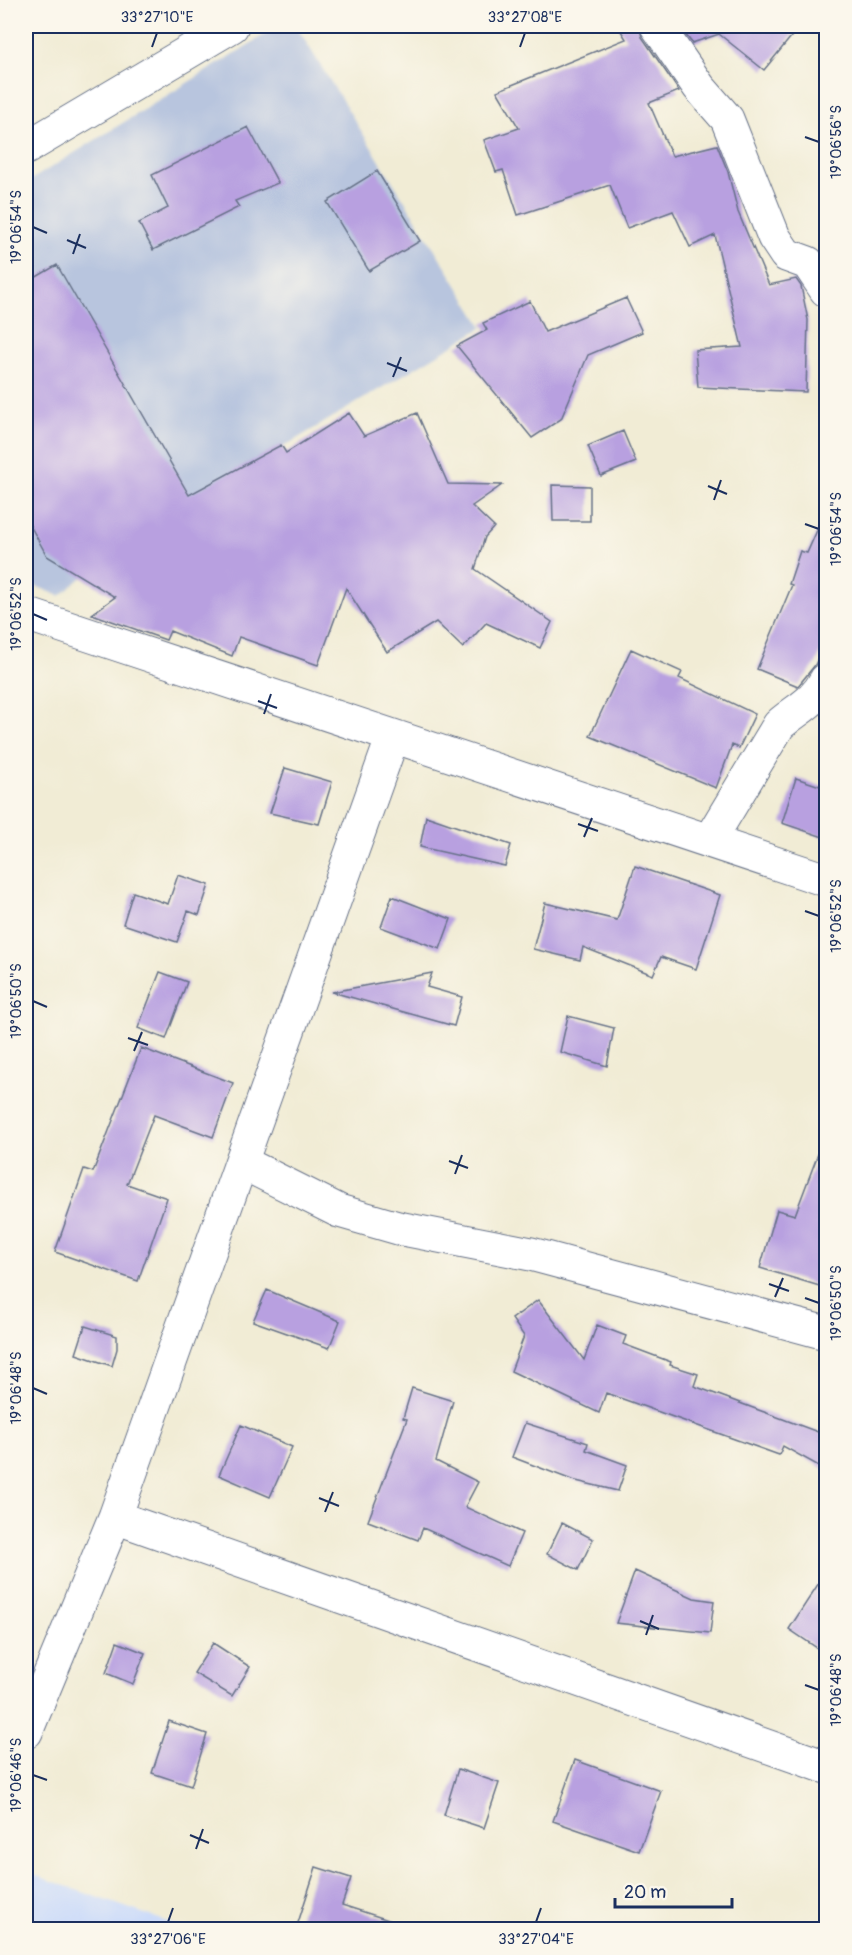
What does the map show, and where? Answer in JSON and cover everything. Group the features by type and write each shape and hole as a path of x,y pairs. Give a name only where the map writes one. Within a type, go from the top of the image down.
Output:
{"street":[{"path":"26,148 189,36 231,26"},
{"path":"657,26 699,87 728,118 774,237 786,255 808,263 826,290"},
{"path":"26,614 826,880"},
{"path":"709,841 778,725 811,702 826,680"},
{"path":"26,1732 115,1517 243,1163 393,736"},
{"path":"243,1163 339,1211 398,1228 531,1254 826,1333"},
{"path":"115,1517 826,1767"}],"shaded area":[{"path":"279,26 296,26 483,327 120,545 60,596 26,582 26,183"},
{"path":"26,1872 187,1929 26,1929"}],"building":[{"path":"618,26 639,26 642,37 679,91 649,103 672,156 717,145 728,172 738,212 769,285 796,279 801,286 808,320 806,392 698,387 695,350 742,347 715,235 690,247 673,211 627,228 610,185 518,215 503,170 496,172 484,140 519,128 497,91 626,39"},
{"path":"679,26 800,26 764,70 719,34 692,43"},
{"path":"248,127 278,183 235,201 239,207 153,250 139,223 168,208 152,175"},
{"path":"377,171 420,241 369,271 327,202"},
{"path":"57,265 189,495 281,445 286,453 349,413 364,436 417,413 448,484 502,485 472,506 494,527 485,537 475,569 552,622 540,648 486,623 463,648 436,622 387,652 346,588 318,665 239,637 232,656 170,631 166,640 92,614 115,597 47,556 26,518 26,283"},
{"path":"626,298 642,332 588,355 561,419 532,438 457,346 487,330 483,323 530,301 545,332"},
{"path":"623,431 636,462 601,476 588,446"},
{"path":"552,485 590,486 590,521 553,521"},
{"path":"826,510 826,640 815,665 798,686 757,669 792,585 789,584 800,551 807,553"},
{"path":"631,649 682,672 679,678 755,714 739,748 732,745 716,788 590,736"},
{"path":"285,768 332,782 319,824 270,813"},
{"path":"796,778 826,788 826,838 782,823"},
{"path":"426,816 511,845 505,866 420,847"},
{"path":"635,866 720,895 696,969 661,957 653,975 583,947 580,960 533,949 545,903 617,920"},
{"path":"178,875 209,885 199,915 188,911 177,942 123,924 133,892 168,904"},
{"path":"392,896 451,919 440,949 381,927"},
{"path":"160,972 187,982 166,1039 138,1028"},
{"path":"432,973 427,987 462,997 454,1026 332,992"},
{"path":"568,1016 614,1028 607,1066 560,1052"},
{"path":"141,1048 233,1083 213,1137 154,1115 127,1184 167,1198 138,1281 55,1252 84,1169 93,1172"},
{"path":"824,1138 826,1139 826,1288 760,1268 777,1210 795,1215"},
{"path":"267,1290 340,1321 329,1348 253,1321"},
{"path":"538,1300 584,1360 597,1325 626,1336 623,1344 671,1362 670,1365 698,1374 694,1386 826,1435 826,1470 783,1446 779,1455 606,1393 599,1413 511,1371 524,1336 512,1319"},
{"path":"85,1326 117,1336 117,1349 112,1366 76,1354"},
{"path":"412,1388 453,1401 436,1461 478,1482 465,1507 522,1533 508,1566 423,1528 418,1540 368,1521 407,1419 403,1418"},
{"path":"525,1423 588,1443 586,1450 627,1465 618,1491 572,1480 512,1457"},
{"path":"241,1425 292,1447 270,1497 219,1475"},
{"path":"562,1523 593,1539 578,1570 547,1554"},
{"path":"635,1571 694,1598 714,1601 710,1633 616,1623"},
{"path":"826,1572 826,1654 789,1629"},
{"path":"117,1642 145,1653 133,1684 106,1673"},
{"path":"213,1643 250,1667 232,1696 194,1673"},
{"path":"169,1721 207,1734 191,1786 152,1773"},
{"path":"575,1760 661,1791 639,1851 553,1821"},
{"path":"458,1769 499,1783 484,1828 444,1815"},
{"path":"316,1867 351,1878 342,1905 398,1923 397,1929 296,1929"}]}
